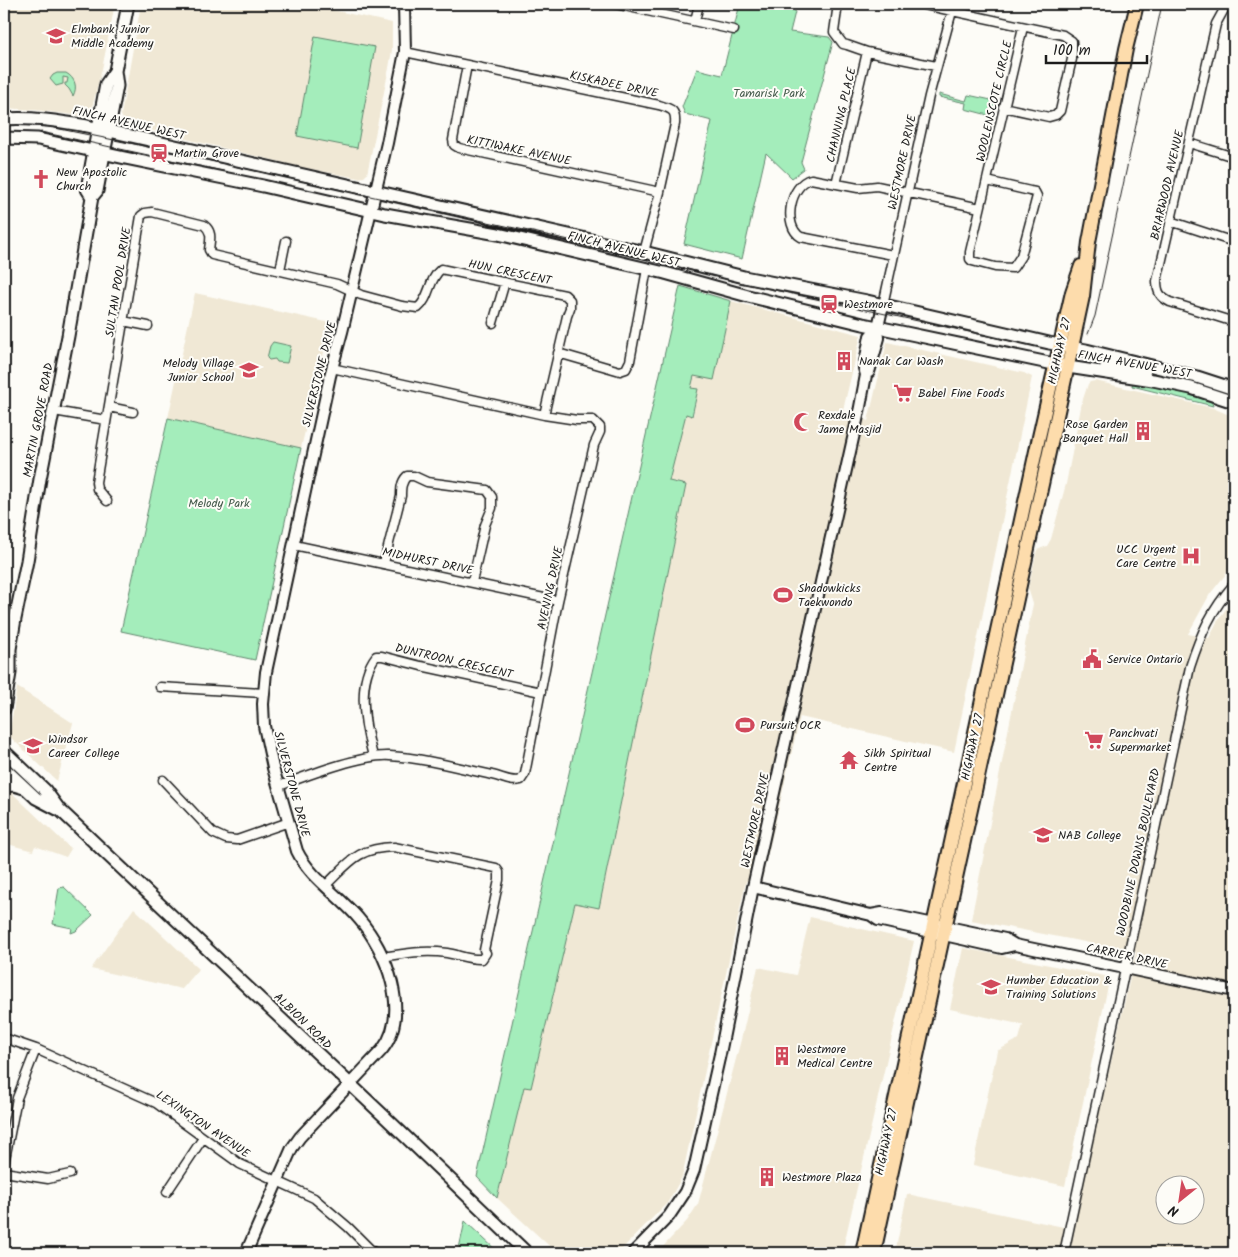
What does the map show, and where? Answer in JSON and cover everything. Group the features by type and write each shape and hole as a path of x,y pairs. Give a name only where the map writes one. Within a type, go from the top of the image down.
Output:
{"main road":[{"name":"MARTIN GROVE ROAD","path":"4,709 10,673 10,649 40,479 68,336 92,197 97,191 106,84 115,71 128,4"},
{"name":"HIGHWAY 27","path":"1126,50 1129,4"},
{"name":"HIGHWAY 27","path":"862,1253 932,928 1066,346 1072,292 1089,242 1126,50 1137,4"},
{"name":"FINCH AVENUE WEST","path":"4,119 45,120 103,130 644,252 744,277 883,305 1066,346 1184,374 1231,388"},
{"name":"FINCH AVENUE WEST","path":"4,138 38,139 371,210 498,234 648,269 795,308 878,327 1163,382 1191,388 1234,402"},
{"name":"HIGHWAY 27","path":"874,1253 999,676 1062,363"},
{"name":"FINCH AVENUE WEST","path":"1062,363 1184,374"},
{"path":"1222,397 1231,388"},
{"name":"MARTIN GROVE ROAD","path":"4,661 10,649"},
{"name":"ALBION ROAD","path":"4,751 45,790 59,810 527,1253"},
{"name":"ALBION ROAD","path":"4,768 36,798 59,810"},
{"path":"4,786 14,785 26,789"}],"street":[{"name":"SILVERSTONE DRIVE","path":"246,1253 292,1148 300,1137 385,1047 395,1024 396,1002 383,957 370,932 359,918 301,859 289,822 264,726 264,693 266,672 332,368 376,192 406,52 404,4"},
{"path":"615,4 734,30"},
{"path":"695,21 699,4"},
{"path":"838,4 834,32 842,44 868,52 936,66"},
{"path":"920,4 953,8 1023,27 1063,35 1072,41 1072,59 1060,111 1056,115 1049,117 1003,107"},
{"name":"BRIARWOOD AVENUE","path":"1227,4 1216,24 1170,221 1157,281 1157,290 1161,297 1170,302 1234,322"},
{"name":"WESTMORE DRIVE","path":"633,1253 669,1216 685,1192 694,1170 720,1054 753,888 866,374 870,369 879,338 878,327 893,255 936,66 953,8"},
{"name":"WOOLENSCOTE CIRCLE","path":"987,181 1030,190 1035,192 1037,196 1021,256 1013,268 995,267 972,261 970,258 1003,107 1023,27"},
{"name":"KISKADEE DRIVE","path":"406,52 672,109 676,115 675,124 644,252"},
{"name":"CHANNING PLACE","path":"836,184 868,52"},
{"name":"KITTIWAKE AVENUE","path":"467,65 453,140 454,145 459,148 660,192"},
{"path":"1189,143 1234,157"},
{"path":"893,255 801,237 796,234 791,226 790,219 793,199 799,188 807,180 811,179 858,188 877,186 980,208"},
{"name":"SULTAN POOL DRIVE","path":"107,501 96,489 96,482 141,216 152,212 204,225 209,228 211,234 209,250 212,255 340,285 352,291"},
{"path":"1170,221 1234,242"},
{"path":"280,270 286,241"},
{"name":"HUN CRESCENT","path":"352,291 402,306 418,308 423,304 435,274 441,269 565,295 570,300 570,308 544,415"},
{"path":"558,354 620,370 626,369 630,361 648,269"},
{"path":"493,323 504,282"},
{"path":"123,321 148,326"},
{"name":"AVENING DRIVE","path":"279,786 373,756 416,760 496,776 513,782 521,780 525,774 558,601 594,445 600,432 600,427 593,420 577,420 544,415 332,368"},
{"path":"109,407 133,412"},
{"path":"54,411 106,420"},
{"path":"384,563 399,503 401,487 403,480 407,476 414,476 427,482 487,490 492,497 492,508 485,525 472,582"},
{"name":"MIDHURST DRIVE","path":"294,545 558,601"},
{"name":"WOODBINE DOWNS BOULEVARD","path":"1064,1253 1190,667 1202,632 1214,611 1234,584"},
{"name":"DUNTROON CRESCENT","path":"373,756 364,722 364,704 370,663 376,656 541,692"},
{"path":"160,687 264,693"},
{"path":"163,780 212,832 226,839 237,840 289,822"},
{"path":"326,885 351,859 366,851 380,847 394,847 496,868 499,872 499,880 484,950 485,956 482,959 426,951 383,957"},
{"name":"CARRIER DRIVE","path":"753,888 871,915 878,920 945,931 1002,948 1015,945 1234,991"},
{"name":"LEXINGTON AVENUE","path":"4,1038 36,1049 156,1103 240,1164 318,1200 374,1253"},
{"path":"4,1164 17,1098 36,1049"},
{"path":"166,1192 204,1138"},
{"path":"4,1172 48,1179 70,1174"}],"shaded area":[{"name":"Elmbank Junior Middle Academy","path":"4,4 115,4 102,69 92,108 88,114 82,116 4,108"},
{"path":"141,4 305,4 392,23 392,50 367,174 364,177 358,178 305,168 125,124 121,115"},
{"name":"Melody Village Junior School","path":"195,293 331,323 301,448 168,418"},
{"path":"731,301 861,335 843,410 868,421 887,342 1024,373 1032,377 954,752 800,717 761,883 746,881 682,1177 668,1202 618,1253 557,1253 497,1198 524,1087 531,1087 575,902 599,908 686,485 669,481 686,414 693,415 698,389 691,388 694,375 714,379"},
{"path":"1095,381 1213,408 1234,417 1234,564 1210,594 1188,634 1209,638 1218,620 1234,598 1234,1253 895,1253 907,1194 1073,1229 1136,952 971,920 1033,604 1028,588 1037,550 1047,546 1051,539 1066,484 1082,402 1088,384"},
{"path":"17,687 73,723 57,781 9,736"},
{"path":"7,788 71,849 66,857 35,846 33,851 4,843 4,795"},
{"path":"134,908 199,969 182,989 91,969"},
{"path":"810,917 914,941 842,1253 657,1253 687,1221 698,1204 758,967 796,975"},
{"path":"963,948 1110,977 1065,1186 973,1165 997,1051 1019,1039 1023,1025 950,1009"}],"green space":[{"name":"Tamarisk Park","path":"740,4 797,4 790,32 829,37 833,42 801,162 804,169 792,178 766,153 742,259 684,244 712,121 685,114 682,107 697,69 722,75"},
{"path":"315,36 375,47 357,148 297,136"},
{"path":"57,73 66,73 73,80 75,89 73,96 65,85 68,78 63,77 63,84 56,86 50,79"},
{"path":"939,94 966,101 968,95 996,101 992,116 965,109 966,103 939,97"},
{"path":"680,286 731,301 714,380 694,376 691,388 698,389 692,416 686,414 669,481 686,485 599,908 575,903 531,1088 524,1087 497,1198 477,1177"},
{"path":"273,342 291,346 287,363 267,358"},
{"path":"1133,381 1195,394 1211,400 1213,406 1132,386"},
{"name":"Melody Park","path":"168,418 301,448 255,660 121,631"},
{"path":"64,887 93,915 76,931 71,933 72,928 53,924 59,888"},
{"path":"465,1221 499,1253 458,1253"}],"tram line":[{"path":"1088,334 1095,316 1162,4"},
{"path":"4,125 45,126 134,144 601,247 737,282 1034,346"},
{"path":"41,132 227,172"}],"place":[{"name":"Elmbank Junior Middle Academy","path":"56,36"},
{"name":"Martin Grove","path":"159,153"},
{"name":"New Apostolic Church","path":"41,179"},
{"name":"Westmore","path":"829,304"},
{"name":"Nanak Car Wash","path":"844,361"},
{"name":"Melody Village Junior School","path":"249,370"},
{"name":"Babel Fine Foods","path":"903,393"},
{"name":"Rexdale Jame Masjid","path":"803,422"},
{"name":"Rose Garden Banquet Hall","path":"1143,431"},
{"name":"UCC Urgent Care Centre","path":"1191,556"},
{"name":"Shadowkicks Taekwondo","path":"783,595"},
{"name":"Service Ontario","path":"1092,659"},
{"name":"Pursuit OCR","path":"745,725"},
{"name":"Panchvati Supermarket","path":"1094,740"},
{"name":"Windsor Career College","path":"33,746"},
{"name":"Sikh Spiritual Centre","path":"849,760"},
{"name":"NAB College","path":"1043,835"},
{"name":"Humber Education & Training Solutions","path":"991,987"},
{"name":"Westmore Medical Centre","path":"782,1056"},
{"name":"Westmore Plaza","path":"767,1177"}]}
